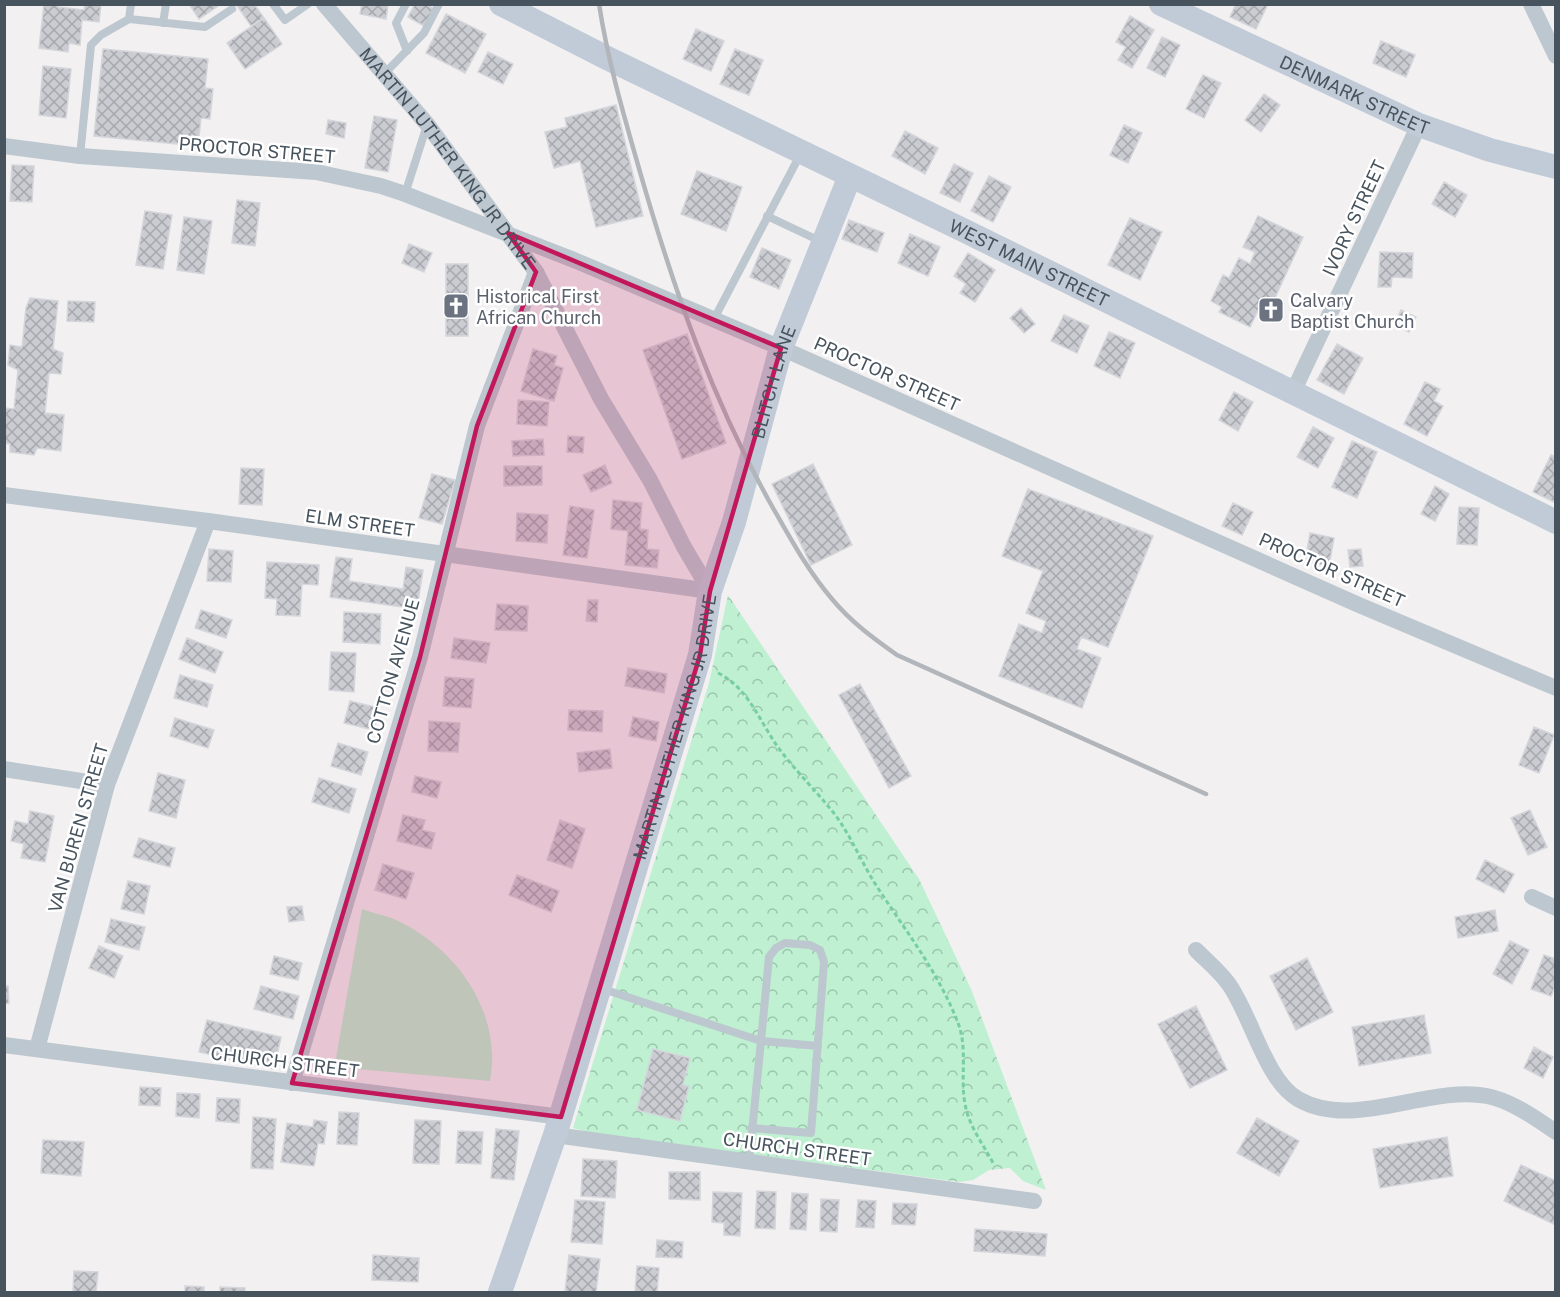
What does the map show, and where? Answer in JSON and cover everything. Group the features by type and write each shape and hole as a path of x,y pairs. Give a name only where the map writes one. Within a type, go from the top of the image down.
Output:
{"street":[{"name":"MARTIN LUTHER KING JR DRIVE","path":"324,4 427,124 536,272 601,399 650,480 684,547 710,591 700,655 558,1126 500,1293"},
{"name":"WEST MAIN STREET","path":"501,4 1556,522"},
{"name":"DENMARK STREET","path":"1161,4 1419,125 1490,150 1556,167"},
{"path":"1531,4 1552,36 1556,56"},
{"name":"IVORY STREET","path":"1293,392 1419,125"},
{"name":"PROCTOR STREET","path":"4,146 80,156 316,172 381,186 405,194 508,233 714,319 1359,605 1556,688"},
{"name":"BLITCH LANE","path":"710,591 734,522 781,348 850,176"},
{"name":"COTTON AVENUE","path":"292,1083 420,657 477,426 536,272"},
{"name":"ELM STREET","path":"4,495 710,591"},
{"name":"VAN BUREN STREET","path":"37,1049 107,785 208,521"},
{"path":"4,768 107,785"},
{"path":"1532,897 1556,908"},
{"path":"1196,950 1228,983 1279,1081 1297,1099 1322,1109 1357,1110 1448,1095 1487,1096 1524,1111 1556,1132"},
{"name":"CHURCH STREET","path":"4,1045 292,1083 558,1126 748,1162 1034,1201"}],"lane":[{"path":"129,19 131,4"},
{"path":"164,22 166,4"},
{"path":"273,4 285,20 308,4"},
{"path":"406,4 396,23 407,51"},
{"path":"383,75 424,33 439,4"},
{"path":"80,156 91,45 101,35 129,19 205,27 232,9"},
{"path":"405,194 427,124"},
{"path":"714,319 801,153"},
{"path":"767,216 823,243"},
{"path":"748,1162 751,1128 761,1041 769,957 776,948 785,943 810,945 820,950 824,962 811,1133 751,1128"},
{"path":"600,988 761,1041 818,1046"}],"path":[{"path":"718,673 737,685 792,765 834,813 852,840 875,884 930,964 947,996 962,1035 964,1102 969,1120 994,1165"}],"highlighted area":[{"path":"508,233 781,348 710,591 700,655 561,1117 292,1083 420,657 477,426 536,272"}],"green space":[{"path":"728,595 919,879 971,989 1046,1190 1023,1181 1010,1168 989,1170 973,1180 960,1182 591,1133 573,1128 709,683"},
{"path":"362,909 397,921 420,933 451,960 465,977 476,994 490,1033 492,1064 490,1081 346,1068 336,1058"}],"building":[{"path":"44,4 58,4 58,7 84,10 85,4 101,4 99,22 82,20 80,45 69,43 68,52 39,48"},
{"path":"189,4 221,4 199,19"},
{"path":"236,4 254,4 264,18 251,26"},
{"path":"362,4 388,4 386,19 360,14"},
{"path":"415,4 425,4 434,9 424,26 408,17"},
{"path":"1236,4 1268,4 1256,29 1230,17"},
{"path":"446,14 486,34 465,73 426,53"},
{"path":"1130,16 1154,30 1132,68 1118,60 1126,47 1116,42"},
{"path":"264,18 282,44 245,69 227,43"},
{"path":"696,29 724,41 711,71 683,59"},
{"path":"1162,37 1180,45 1165,77 1147,68"},
{"path":"1381,41 1415,55 1406,77 1373,63"},
{"path":"103,49 208,59 205,88 213,89 210,119 201,118 198,146 94,136"},
{"path":"735,49 763,60 749,95 720,84"},
{"path":"488,52 513,64 503,84 478,72"},
{"path":"43,66 71,69 66,118 39,115"},
{"path":"1203,75 1221,83 1204,118 1186,109"},
{"path":"1264,94 1280,105 1261,132 1245,120"},
{"path":"616,105 643,216 596,227 580,161 554,168 545,132 567,127 565,118"},
{"path":"374,116 397,120 388,172 365,168"},
{"path":"328,120 346,123 344,138 326,134"},
{"path":"1124,125 1142,133 1128,163 1110,155"},
{"path":"905,131 938,148 925,174 892,156"},
{"path":"954,164 973,173 960,202 940,193"},
{"path":"12,165 34,166 32,202 10,201"},
{"path":"697,171 742,187 726,231 681,214"},
{"path":"989,176 1011,187 993,222 971,211"},
{"path":"1444,182 1467,195 1455,217 1432,204"},
{"path":"237,200 260,203 255,246 232,243"},
{"path":"145,211 172,215 163,269 136,265"},
{"path":"1258,216 1303,237 1273,302 1264,298 1250,327 1219,312 1222,307 1211,301 1223,275 1229,278 1239,258 1250,264 1255,252 1243,247"},
{"path":"184,217 212,221 204,274 177,270"},
{"path":"1130,218 1162,232 1140,280 1108,265"},
{"path":"849,220 884,233 877,252 842,239"},
{"path":"910,234 940,247 928,276 898,263"},
{"path":"409,244 432,253 424,272 402,263"},
{"path":"762,248 791,260 779,289 750,277"},
{"path":"1380,252 1413,253 1412,278 1392,277 1391,287 1378,287"},
{"path":"968,253 995,270 975,302 960,293 966,284 954,276"},
{"path":"446,264 468,264 468,336 446,336"},
{"path":"30,298 58,301 53,349 63,353 61,374 49,373 45,413 64,415 61,451 37,448 34,455 10,452 10,444 4,443 4,408 14,409 18,370 8,365 10,345 22,347 26,308"},
{"path":"68,301 95,302 94,322 67,321"},
{"path":"1021,308 1035,324 1024,333 1010,318"},
{"path":"1401,310 1416,317 1409,332 1394,325"},
{"path":"1064,315 1089,326 1077,353 1051,341"},
{"path":"1109,332 1135,343 1120,378 1094,366"},
{"path":"687,334 726,443 682,459 643,350"},
{"path":"1337,344 1363,358 1344,394 1317,380"},
{"path":"533,349 557,356 554,365 563,368 554,401 521,391"},
{"path":"1425,382 1440,389 1434,401 1443,406 1427,436 1404,424"},
{"path":"1234,392 1253,402 1238,431 1219,420"},
{"path":"518,400 549,402 547,426 517,424"},
{"path":"1313,427 1334,438 1318,468 1297,457"},
{"path":"568,436 584,437 583,453 567,452"},
{"path":"543,439 544,455 513,456 512,441"},
{"path":"1352,441 1377,452 1357,498 1332,487"},
{"path":"1551,455 1556,457 1556,503 1533,492"},
{"path":"813,464 852,545 811,565 772,484"},
{"path":"605,465 612,483 591,492 583,475"},
{"path":"504,466 542,466 542,485 504,486"},
{"path":"241,468 264,469 262,505 239,504"},
{"path":"432,474 455,480 442,524 419,518"},
{"path":"1435,486 1449,494 1435,521 1421,514"},
{"path":"1028,489 1153,536 1108,647 1081,637 1077,649 1101,658 1082,708 999,676 1019,624 1042,633 1046,621 1026,613 1043,571 1002,556"},
{"path":"613,500 642,503 640,529 648,530 647,549 659,550 657,568 625,565 628,531 611,529"},
{"path":"1233,503 1253,512 1242,535 1222,526"},
{"path":"570,506 594,510 587,558 563,555"},
{"path":"1459,507 1479,508 1477,545 1457,544"},
{"path":"517,513 548,515 547,543 516,541"},
{"path":"1310,533 1334,538 1329,566 1305,562"},
{"path":"209,549 233,551 231,582 207,581"},
{"path":"1361,549 1363,566 1350,567 1348,550"},
{"path":"336,557 352,559 349,581 403,589 406,567 423,570 417,609 330,597"},
{"path":"267,562 319,565 318,585 302,584 300,616 276,615 277,599 265,598"},
{"path":"588,600 598,600 597,622 586,621"},
{"path":"497,604 528,606 527,631 495,630"},
{"path":"201,610 232,620 226,638 195,628"},
{"path":"344,612 381,614 380,644 343,642"},
{"path":"187,638 223,652 215,673 179,659"},
{"path":"454,638 490,643 486,663 451,658"},
{"path":"331,652 356,653 354,692 329,690"},
{"path":"628,668 667,674 664,693 625,686"},
{"path":"180,675 213,685 207,707 174,698"},
{"path":"445,677 474,679 471,708 443,706"},
{"path":"860,684 911,776 889,788 839,695"},
{"path":"350,701 379,708 374,730 344,723"},
{"path":"569,710 603,711 602,732 568,730"},
{"path":"633,717 659,722 656,741 629,736"},
{"path":"175,718 214,730 208,748 170,736"},
{"path":"429,721 460,723 458,752 428,751"},
{"path":"1534,727 1554,735 1539,773 1519,765"},
{"path":"338,743 368,752 361,775 331,766"},
{"path":"610,749 612,768 579,772 577,753"},
{"path":"158,773 185,780 176,818 149,811"},
{"path":"415,776 441,782 437,798 412,792"},
{"path":"319,778 356,789 349,813 312,802"},
{"path":"1530,810 1547,847 1528,855 1511,818"},
{"path":"30,811 54,816 45,862 21,858 24,844 11,841 15,821 28,824"},
{"path":"403,815 425,820 422,830 435,833 431,849 397,841"},
{"path":"560,820 585,829 572,868 547,860"},
{"path":"139,838 175,848 170,867 133,857"},
{"path":"1485,860 1514,874 1504,893 1476,879"},
{"path":"383,864 414,873 406,899 375,890"},
{"path":"517,875 559,891 551,912 509,895"},
{"path":"128,881 150,886 144,914 121,909"},
{"path":"302,906 304,920 289,922 287,907"},
{"path":"1495,910 1498,931 1458,938 1455,917"},
{"path":"111,919 145,927 139,950 105,942"},
{"path":"1510,941 1529,950 1512,984 1493,974"},
{"path":"99,946 123,956 114,978 89,968"},
{"path":"1544,955 1556,959 1556,984 1551,996 1531,989"},
{"path":"274,956 302,963 298,980 270,974"},
{"path":"1307,958 1333,1012 1296,1030 1270,976"},
{"path":"4,986 8,986 9,1003 4,1004"},
{"path":"261,986 299,996 293,1019 254,1009"},
{"path":"1196,1006 1227,1070 1190,1088 1158,1024"},
{"path":"1424,1015 1431,1053 1359,1066 1352,1027"},
{"path":"207,1020 281,1037 274,1069 199,1052"},
{"path":"1534,1047 1553,1057 1543,1078 1524,1068"},
{"path":"653,1049 690,1058 683,1085 689,1086 680,1121 637,1110"},
{"path":"140,1087 161,1088 160,1106 139,1105"},
{"path":"177,1093 200,1094 199,1118 176,1116"},
{"path":"217,1098 240,1099 239,1123 216,1121"},
{"path":"339,1112 359,1113 357,1145 337,1144"},
{"path":"253,1117 276,1119 273,1169 251,1168"},
{"path":"1257,1118 1299,1141 1279,1176 1237,1153"},
{"path":"314,1120 327,1122 324,1144 318,1143 314,1166 281,1162 287,1123 313,1127"},
{"path":"415,1120 441,1121 439,1164 413,1163"},
{"path":"496,1129 519,1131 514,1180 491,1178"},
{"path":"458,1131 483,1132 481,1164 456,1163"},
{"path":"1447,1137 1453,1176 1380,1188 1373,1149"},
{"path":"43,1140 84,1142 81,1176 41,1173"},
{"path":"583,1159 617,1161 615,1198 581,1196"},
{"path":"1521,1165 1556,1181 1556,1225 1504,1201"},
{"path":"669,1172 700,1172 700,1200 669,1199"},
{"path":"757,1191 776,1192 775,1229 755,1228"},
{"path":"713,1192 742,1193 740,1236 724,1235 724,1223 712,1222"},
{"path":"792,1193 808,1194 806,1230 790,1229"},
{"path":"821,1199 839,1200 837,1232 820,1231"},
{"path":"575,1200 605,1202 602,1244 571,1242"},
{"path":"858,1200 876,1201 874,1228 856,1227"},
{"path":"893,1203 917,1204 915,1225 892,1224"},
{"path":"975,1229 1047,1234 1045,1256 974,1251"},
{"path":"657,1240 683,1242 682,1258 656,1257"},
{"path":"373,1255 419,1258 418,1282 372,1280"},
{"path":"569,1255 600,1259 596,1292 565,1292"},
{"path":"637,1266 659,1268 657,1292 635,1292"},
{"path":"74,1271 98,1272 96,1292 73,1292"},
{"path":"185,1286 204,1287 204,1292 185,1292"},
{"path":"220,1287 245,1288 245,1292 220,1292"}],"railway":[{"path":"599,4 622,110 667,259 696,344 731,427 751,467 793,543 823,588 855,622 897,655 1206,794"}],"place":[{"name":"Historical First African Church","path":"456,306"},
{"name":"Calvary Baptist Church","path":"1271,310"}]}
